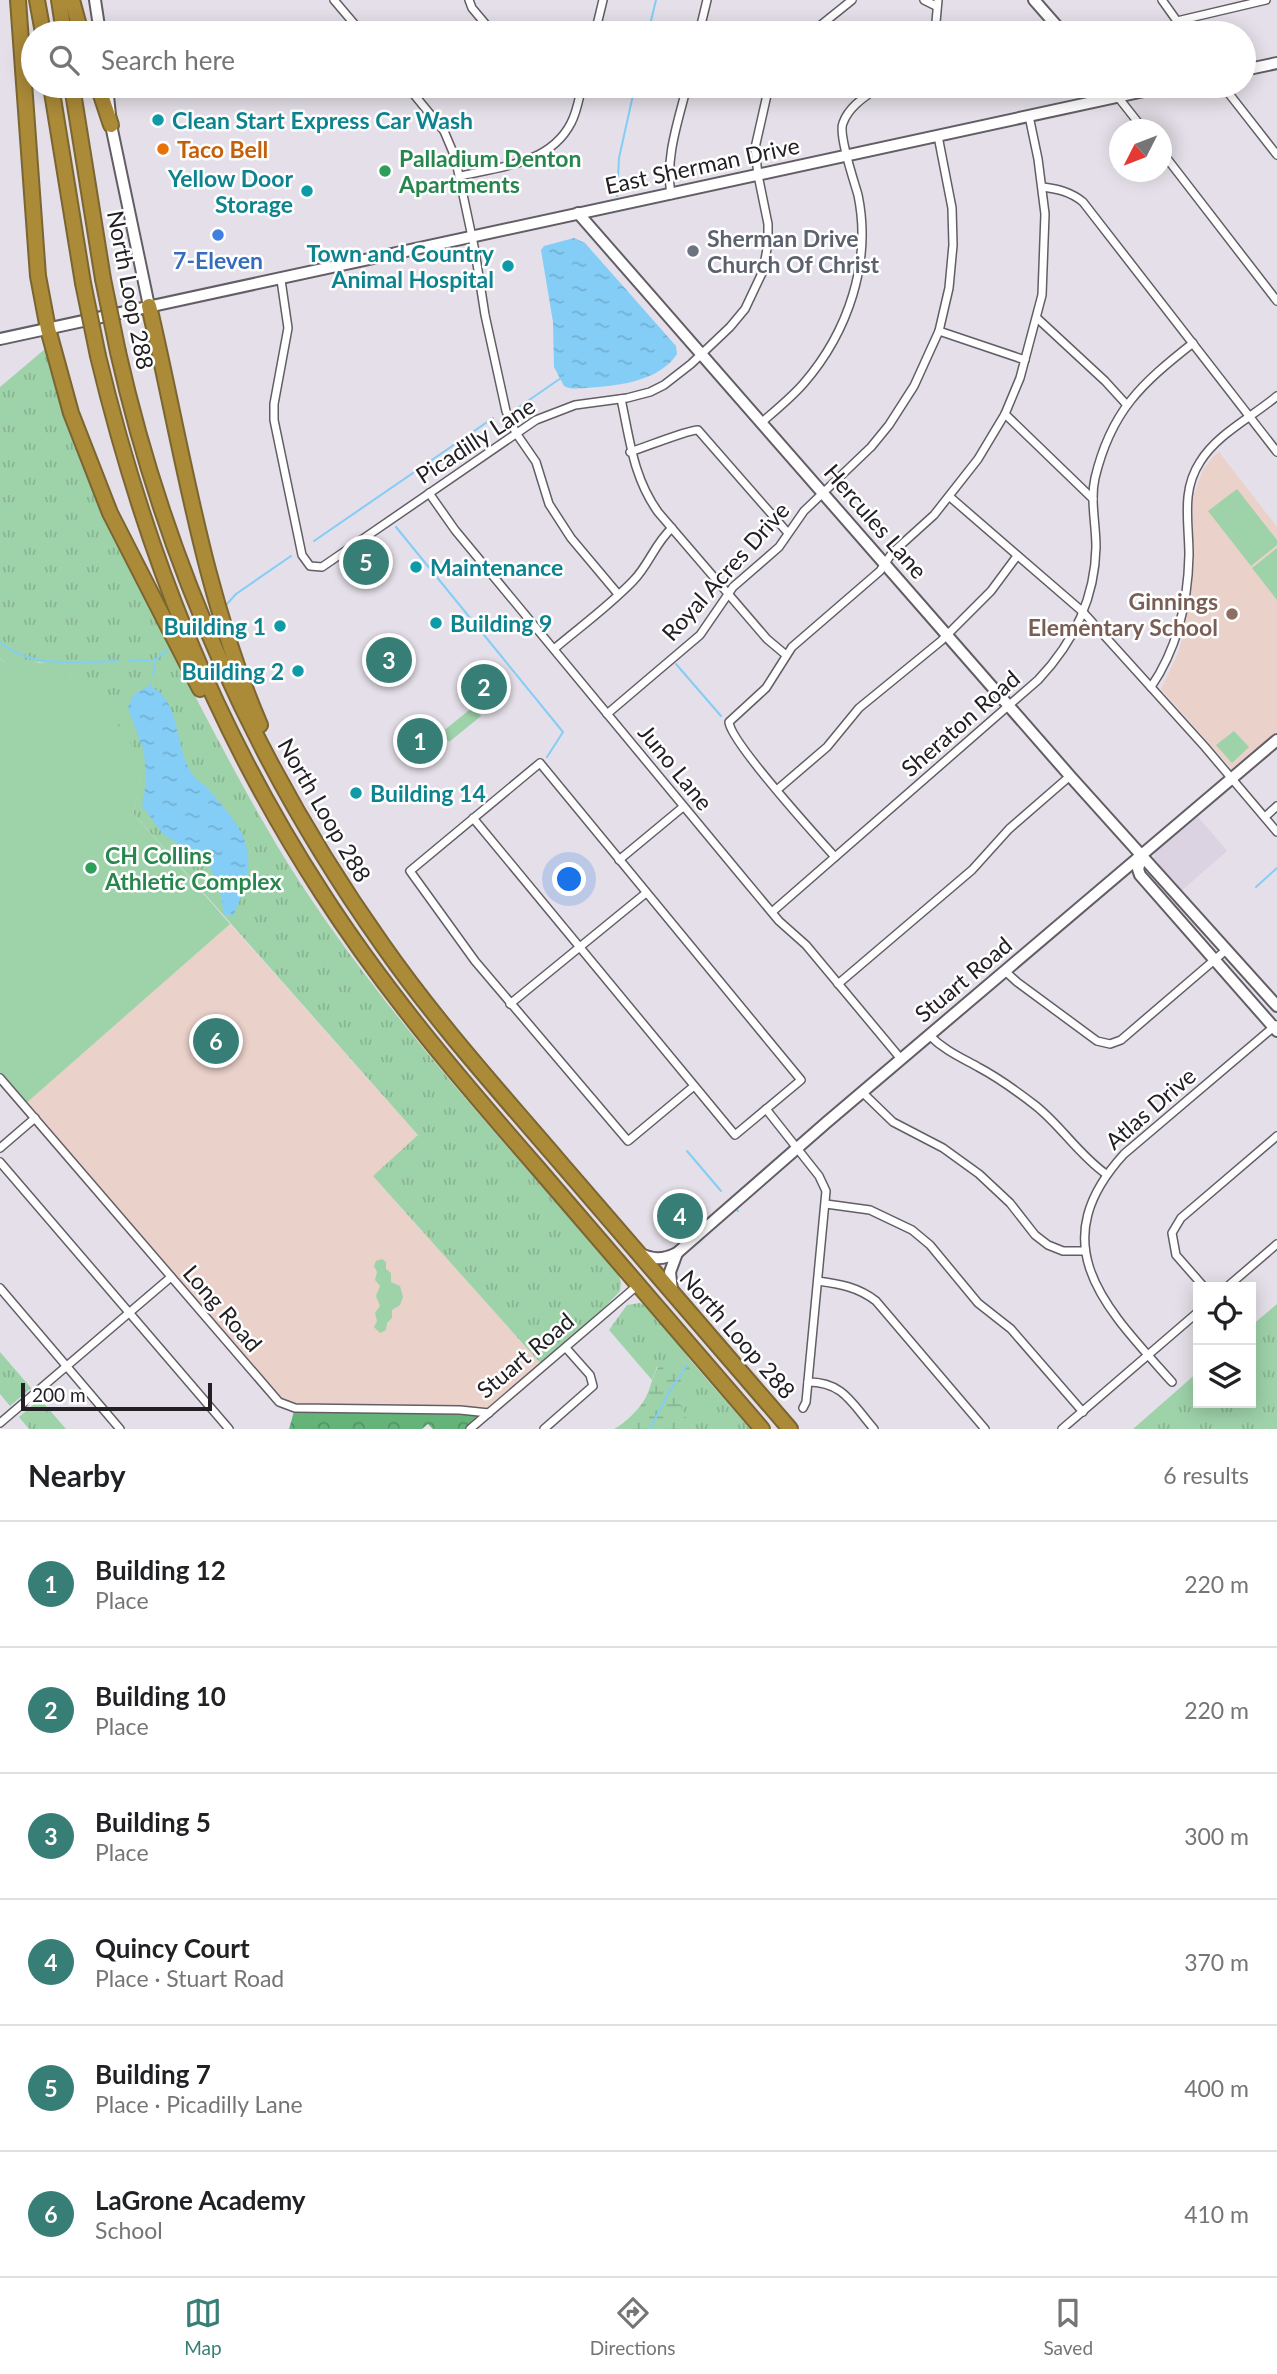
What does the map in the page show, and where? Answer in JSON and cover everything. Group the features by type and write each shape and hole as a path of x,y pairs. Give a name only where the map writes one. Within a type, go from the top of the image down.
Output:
{"highway":[{"path":"19,0 21,29"},
{"path":"37,0 41,21"},
{"path":"59,0 62,21"},
{"path":"72,0 78,21"},
{"path":"26,98 38,276 48,329 71,413 110,513 212,712 250,771"},
{"name":"North Loop 288","path":"53,98 83,283 98,356 127,469 155,555 195,656 250,771 323,896 409,1015 446,1062 762,1429"},
{"name":"North Loop 288","path":"74,98 103,279 118,352 147,466 202,620 244,711 303,822 359,911 429,1008 790,1429"},
{"path":"101,98 110,125"},
{"path":"149,306 189,498 217,606 249,699 303,822"}],"street":[{"path":"95,0 98,21"},
{"path":"334,0 352,21"},
{"path":"469,0 471,8 482,21"},
{"path":"598,21 603,0"},
{"path":"702,21 707,0"},
{"path":"826,21 852,0"},
{"path":"924,0 937,3 936,21"},
{"path":"1034,0 1052,21"},
{"path":"1162,0 1177,20 1266,0"},
{"path":"1256,67 1277,63"},
{"name":"North Loop 288","path":"108,98 110,125 149,306"},
{"path":"417,98 448,138 460,176 503,403 516,433 536,462 549,504 571,538 618,594"},
{"path":"460,176 531,159 550,149 570,125 578,98"},
{"path":"671,195 667,174 684,98"},
{"name":"Picadilly Lane","path":"281,280 288,328 274,404 275,429 302,555 310,566 318,568 326,566 536,420 561,409 650,392 681,373 730,327 745,309 763,271 768,243 768,224 755,148 766,98"},
{"path":"761,422 797,390 826,355 838,335 853,298 860,259 861,211 842,124 849,110 864,98"},
{"name":"East Sherman Drive","path":"0,339 1113,98"},
{"path":"1119,98 1135,119"},
{"path":"1232,98 1277,155"},
{"path":"835,857 751,759 729,725 732,717 766,688 786,655 802,638 880,571 892,553 950,497 978,459 1005,414 1025,360 1042,295 1045,253 1042,187 1029,116"},
{"name":"Royal Acres Drive","path":"607,714 700,635 728,593 779,547 801,515 871,447 914,386 939,331 949,288 953,233 947,174 938,136"},
{"path":"1172,166 1277,302"},
{"path":"1042,187 1059,189 1083,202 1277,452"},
{"name":"Hercules Lane","path":"578,213 1070,776 1277,1006"},
{"path":"1037,318 1126,404"},
{"path":"939,331 1025,360"},
{"name":"Sheraton Road","path":"772,912 1055,663 1068,645 1083,612 1095,573 1093,499 1102,453 1126,404 1143,385 1192,343"},
{"path":"1151,687 1171,648 1185,598 1190,481 1208,451 1277,396"},
{"path":"621,399 630,452 642,488 658,512 767,639 786,655"},
{"path":"1005,414 1093,499"},
{"path":"630,452 690,430 698,430 788,533"},
{"name":"Juno Lane","path":"429,494 455,530 683,807 772,912 803,942 901,1059"},
{"path":"950,497 1083,612 1277,832"},
{"path":"554,649 639,575 658,543 672,528"},
{"path":"778,789 827,747 861,706 947,635 991,591 1017,556"},
{"name":"Stuart Road","path":"677,1253 796,1148 1277,740"},
{"path":"473,818 735,1135 801,1080 540,763 473,818 410,871 475,961 628,1141 694,1086"},
{"path":"838,984 972,870 1009,829 1070,776"},
{"path":"1265,817 1277,806"},
{"path":"620,860 683,807"},
{"name":"Hercules Lane","path":"1142,856 1138,869 1140,875 1276,1028"},
{"path":"510,1004 646,893"},
{"path":"1005,971 1097,1041 1110,1044 1121,1040 1226,950"},
{"name":"Atlas Drive","path":"1172,1382 1100,1295 1085,1251 1089,1212 1106,1174 1124,1154 1276,1028"},
{"path":"929,1035 948,1052 996,1078 1036,1106 1057,1124 1090,1162 1106,1174"},
{"name":"Long Road","path":"0,1077 277,1400 295,1408 460,1410 489,1413"},
{"path":"862,1092 893,1122 943,1148 979,1174 1002,1195 1035,1236 1063,1251 1085,1251"},
{"path":"766,1109 819,1176 826,1191 806,1402 803,1408"},
{"path":"0,1148 35,1118"},
{"path":"1199,1282 1176,1255 1172,1233 1181,1218 1277,1136"},
{"path":"0,1162 229,1429"},
{"path":"826,1204 870,1210 912,1230 929,1244 978,1303 1012,1329 1083,1412"},
{"path":"1233,1282 1277,1244"},
{"path":"638,1252 660,1259 677,1253"},
{"path":"673,1293 670,1272 677,1253"},
{"path":"0,1423 172,1277"},
{"path":"818,1281 849,1286 876,1301 985,1429"},
{"name":"Stuart Road","path":"470,1429 638,1285"},
{"path":"0,1288 120,1429"},
{"path":"1062,1429 1193,1316"},
{"path":"544,1429 593,1384 590,1375 566,1348"},
{"path":"808,1382 827,1383 841,1391 874,1429"}],"shaded area":[{"name":"Ginnings Elementary School","path":"1219,452 1277,527 1277,731 1232,769 1161,689 1184,634 1194,566 1192,499 1203,470"},
{"path":"1198,817 1227,851 1181,891 1154,860 1155,852"},
{"path":"230,924 418,1135 373,1176 543,1366 489,1413 283,1404 24,1105"}],"green space":[{"path":"45,349 68,427 115,539 217,738 301,884 374,986 453,1084 618,1272 620,1291 566,1348 543,1366 373,1176 418,1135 133,813 141,780 141,769 135,752 71,675 40,662 5,663 0,658 0,387"},
{"path":"1237,489 1277,540 1277,545 1251,566 1208,511"},
{"path":"1277,548 1277,600 1252,568"},
{"name":"CH Collins Athletic Complex","path":"0,658 5,663 42,663 60,668 76,679 114,721 132,745 141,769 133,813 230,924 24,1105 0,1078"},
{"path":"473,707 481,716 449,742 441,733"},
{"path":"1234,731 1249,747 1232,763 1216,745"},
{"path":"382,1259 391,1273 391,1282 400,1286 403,1297 400,1305 392,1310 392,1318 387,1323 386,1330 380,1333 374,1327 377,1321 375,1313 380,1306 376,1296 380,1286 375,1280 377,1272 374,1266 376,1261"},
{"path":"640,1303 651,1309 691,1361 750,1429 695,1429 682,1412 679,1399 689,1367 684,1362 676,1366 657,1367 652,1380 609,1330 627,1305"},
{"path":"1277,1304 1277,1429 1133,1429 1193,1376 1193,1408 1256,1408 1256,1322"},
{"path":"0,1352 31,1388 10,1406 0,1394"},
{"path":"663,1362 672,1366 684,1362 690,1367 680,1400 683,1413 695,1429 614,1429 640,1406"},
{"path":"40,1399 66,1429 29,1429 19,1417"},
{"path":"295,1408 489,1413 470,1429 433,1429 428,1424 422,1429 289,1429"}],"water":[{"path":"574,238 585,243 676,346 677,354 659,371 623,384 577,388 564,386 554,367 553,322 541,250 544,246"},
{"path":"148,686 160,693 168,704 187,764 194,776 205,785 242,833 248,859 247,875 232,918 229,914 224,915 219,886 210,867 163,834 142,806 146,782 144,752 128,708 133,695"}],"waterway":[{"path":"651,21 656,0"},
{"path":"617,196 619,158 632,98"},
{"path":"519,407 561,378"},
{"path":"314,541 493,418"},
{"path":"396,527 563,732 547,757"},
{"path":"227,604 236,594 291,556"},
{"path":"0,642 13,651 41,660 119,661"},
{"path":"128,661 155,660 167,650"},
{"path":"153,675 155,663"},
{"path":"676,664 721,716"},
{"path":"1256,887 1277,868"},
{"path":"687,1151 721,1191"},
{"path":"650,1429 687,1365"}],"place":[{"name":"Clean Start Express Car Wash","path":"158,120"},
{"name":"Taco Bell","path":"163,149"},
{"name":"Palladium Denton Apartments","path":"385,171"},
{"name":"Yellow Door Storage","path":"307,191"},
{"name":"7-Eleven","path":"218,235"},
{"name":"Sherman Drive Church Of Christ","path":"693,251"},
{"name":"Town and Country Animal Hospital","path":"508,266"},
{"name":"Building 7","path":"366,562"},
{"name":"Maintenance","path":"416,567"},
{"name":"Ginnings Elementary School","path":"1232,614"},
{"name":"Building 9","path":"436,623"},
{"name":"Building 1","path":"280,626"},
{"name":"Building 5","path":"389,660"},
{"name":"Building 2","path":"298,671"},
{"name":"Building 10","path":"484,687"},
{"name":"Building 12","path":"420,741"},
{"name":"Building 14","path":"356,793"},
{"name":"CH Collins Athletic Complex","path":"91,868"},
{"name":"LaGrone Academy","path":"216,1041"},
{"name":"Quincy Court","path":"680,1216"}]}
